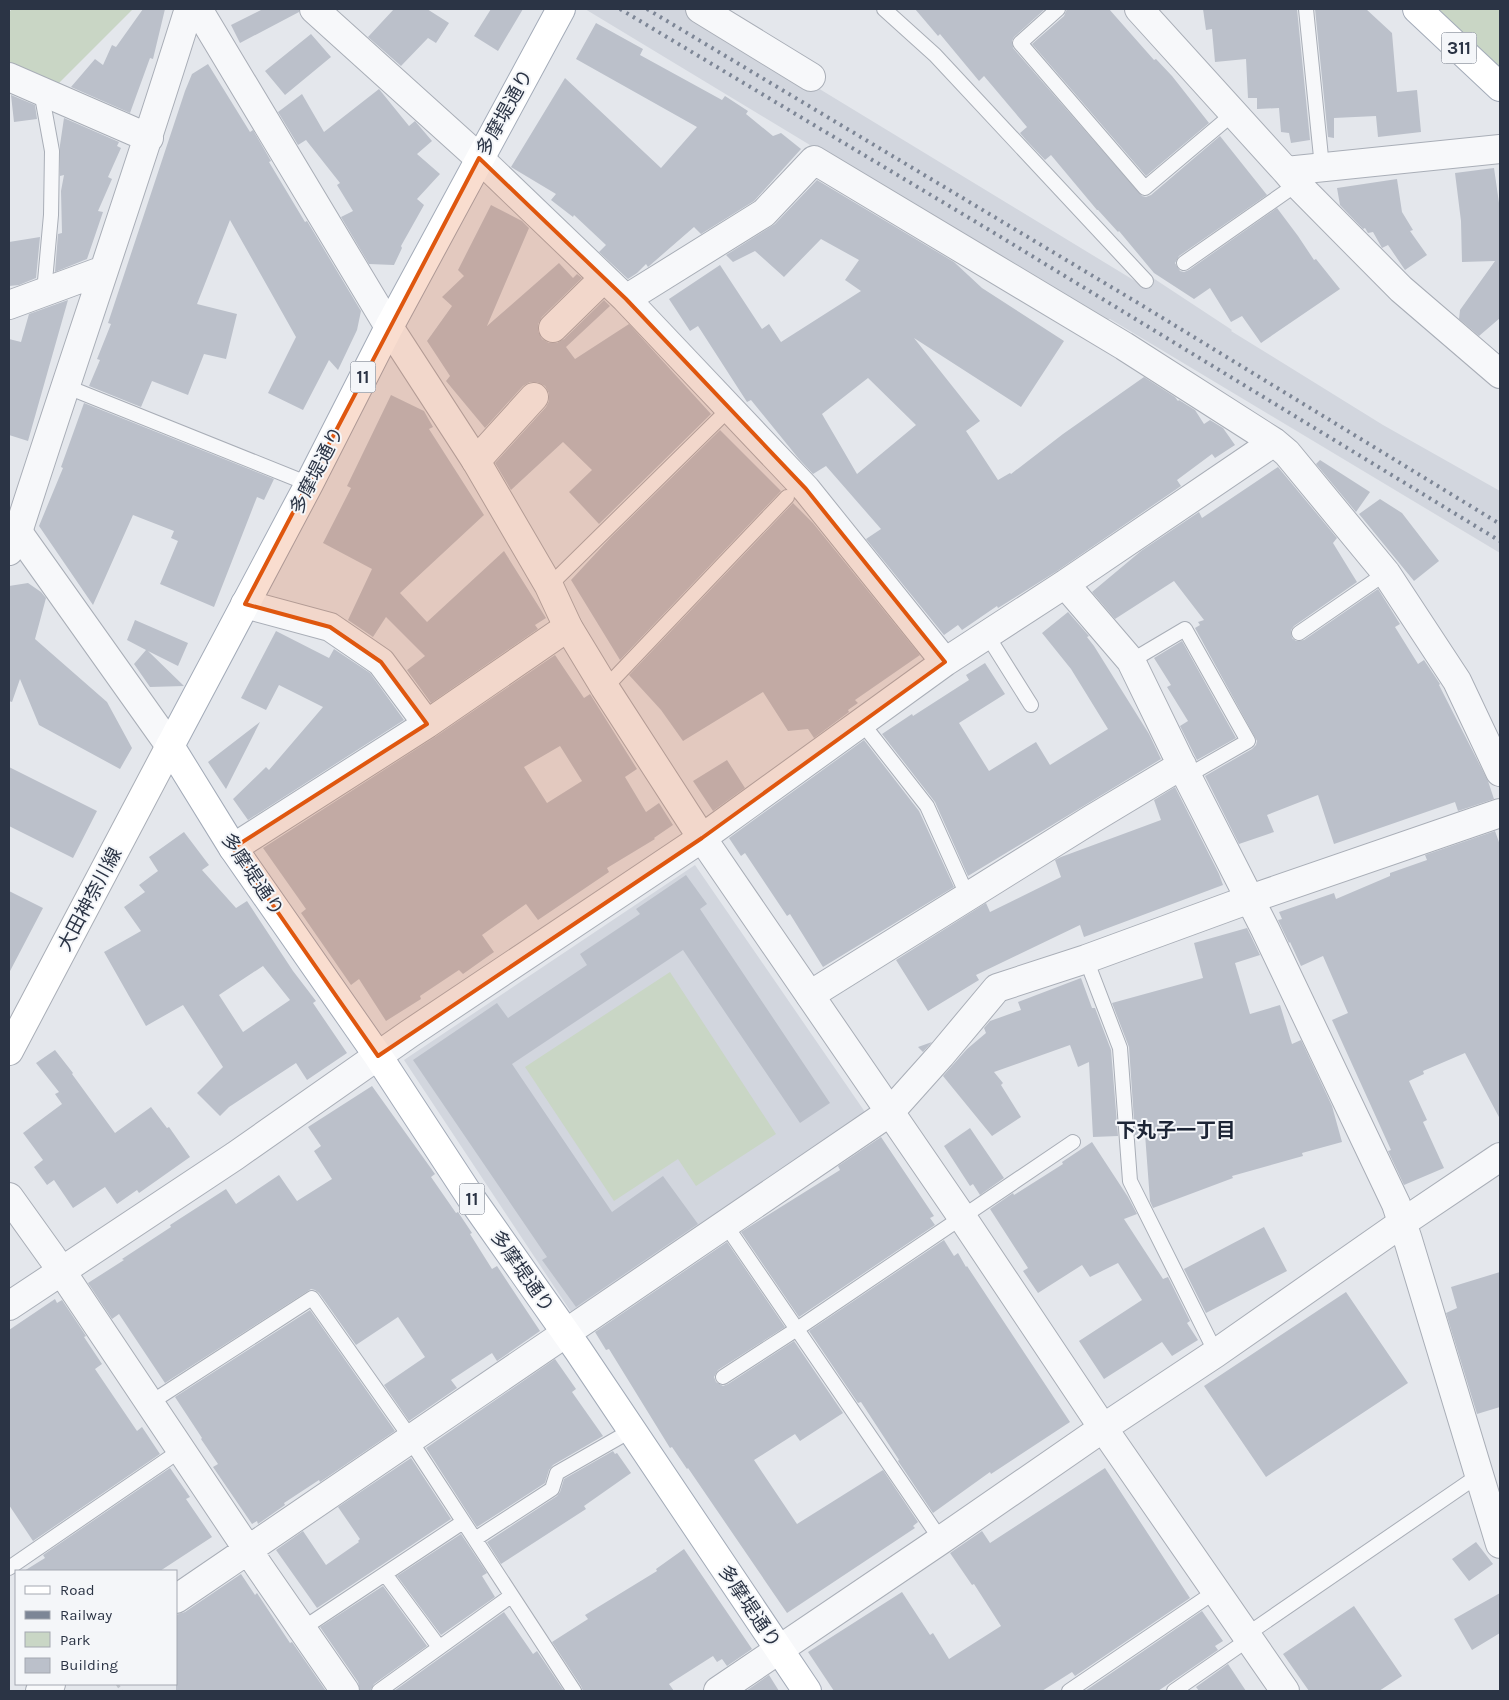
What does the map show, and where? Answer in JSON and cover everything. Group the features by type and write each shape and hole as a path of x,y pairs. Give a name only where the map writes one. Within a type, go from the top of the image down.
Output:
{"main road":[{"name":"多摩堤通り","path":"561,9 389,326 309,484 170,746 233,848 378,1056 471,1198 566,1333 807,1691"},
{"name":"311","path":"1417,9 1500,87"},
{"name":"大田神奈川線","path":"9,1051 170,746"}],"street":[{"path":"170,746 14,542 187,15 196,9 389,326 476,462 549,586 568,627 605,688 702,838 962,1217 1103,1428 1285,1691"},
{"path":"314,9 479,158 626,298 730,408 796,493 945,662"},
{"path":"700,9 811,77"},
{"path":"1139,9 1234,112 1291,178 1401,289 1500,374"},
{"path":"9,77 148,138"},
{"path":"1291,178 1322,167 1500,149"},
{"path":"626,298 764,213 814,160 1124,346 1274,442 1287,453 1386,573 1457,681 1500,772"},
{"path":"9,306 104,270"},
{"path":"553,328 604,278"},
{"path":"476,462 534,397"},
{"path":"9,1306 234,1156 409,1034 702,838 945,662 1066,584 1274,442"},
{"path":"1066,584 1132,661 1184,771 1250,899 1396,1204 1500,1544"},
{"path":"245,604 330,628 337,632 381,662 427,724"},
{"path":"233,848 427,724 568,627"},
{"path":"810,995 1084,824 1184,771"},
{"path":"178,1598 890,1112 997,988 1086,959 1250,899 1500,813"},
{"path":"718,1691 1216,1353 1500,1157"},
{"path":"9,1197 62,1271 248,1550 345,1691"}],"lane":[{"path":"884,9 942,62 1146,281"},
{"path":"1058,9 1020,43 1144,188 1234,112"},
{"path":"1306,9 1322,167"},
{"path":"41,91 52,151 51,215 44,292"},
{"path":"1184,264 1291,178"},
{"path":"65,386 309,484"},
{"path":"549,586 730,408"},
{"path":"605,688 796,493"},
{"path":"1299,633 1386,573"},
{"path":"1132,661 1185,629 1248,741 1184,771"},
{"path":"987,635 1031,705"},
{"path":"862,723 927,806 968,897"},
{"path":"1086,959 1120,1048 1130,1181 1216,1353"},
{"path":"724,1377 1073,1142"},
{"path":"725,1224 941,1540"},
{"path":"150,1403 312,1298 403,1426 410,1440 574,1691"},
{"path":"475,1539 552,1489 557,1473 632,1430"},
{"path":"9,1568 181,1450"},
{"path":"1174,1691 1247,1637 1479,1475"},
{"path":"302,1629 463,1522"},
{"path":"385,1574 440,1647"},
{"path":"1069,1691 1216,1591"},
{"path":"379,1691 511,1596"}],"highlighted area":[{"path":"479,158 626,299 806,489 945,662 702,838 378,1056 233,848 427,724 381,662 330,627 245,604"}],"shaded area":[{"path":"585,9 688,9 1145,287 1153,278 1231,331 1383,425 1500,491 1500,553 1110,319 1101,321"},
{"path":"695,865 865,1112 579,1312 571,1312 404,1060"}],"green space":[{"path":"12,9 133,9 54,88 9,69 9,12"},
{"path":"1437,9 1499,9 1500,69"},
{"path":"670,972 776,1134 696,1186 678,1159 614,1201 525,1067"}],"building":[{"path":"143,9 165,9 153,59 150,58 130,113 71,87 95,59 103,65 112,45 116,47"},
{"path":"263,9 299,9 299,12 240,43 231,25"},
{"path":"394,9 427,9 449,23 436,43 428,38 401,66 368,37"},
{"path":"491,9 523,9 498,51 474,36"},
{"path":"915,9 1045,9 1014,37 1012,41 1013,48 1142,196 1151,195 1220,136 1267,195 1179,256 1175,263 1180,271 1189,270 1277,208 1314,260 1316,259 1340,289 1261,343 1242,316 1231,322 1210,288 1194,299 1154,273 1119,231 1097,210 1051,155 1045,160 1026,140 1020,133 1027,127 984,76 979,81 940,34 938,36"},
{"path":"1067,9 1109,9 1154,60 1156,59 1172,76 1209,123 1146,176 1032,44 1064,16"},
{"path":"1203,9 1297,9 1310,140 1291,143 1289,133 1281,132 1279,108 1257,109 1257,98 1248,98 1246,59 1215,62 1212,29 1206,30"},
{"path":"1315,9 1366,9 1392,33 1397,92 1417,90 1421,132 1378,137 1376,116 1334,118 1334,138 1328,137"},
{"path":"596,23 643,49 640,55 722,100 725,96 748,111 746,114 773,136 781,133 801,149 754,201 701,234 694,227 648,267 646,264 628,279 599,252 606,245 574,215 573,217 551,200 556,194 511,167 565,78 661,168 697,127 576,59"},
{"path":"311,34 331,57 285,95 265,71"},
{"path":"208,64 250,132 253,130 271,161 269,162 361,311 357,330 338,370 329,360 303,410 268,393 296,337 230,220 197,304 237,314 226,359 204,354 188,395 152,381 141,407 89,386 100,360 97,359 111,324 108,323 185,91 192,74"},
{"path":"379,89 409,126 415,121 432,141 417,154 440,174 417,199 424,205 401,246 402,248 394,265 369,264 341,217 353,211 337,185 340,183 306,140 298,145 278,112 302,94 324,132"},
{"path":"11,95 35,105 37,119 14,122"},
{"path":"64,118 119,142 117,146 121,148 108,177 112,179 98,211 103,212 87,259 55,272 58,234 62,233 61,191 64,175 60,176 60,145"},
{"path":"1494,168 1500,210 1500,318 1479,336 1459,319 1460,310 1495,261 1462,262 1461,221 1455,173"},
{"path":"1397,179 1402,212 1413,230 1410,231 1427,255 1405,270 1388,245 1382,248 1373,232 1368,233 1365,228 1363,229 1340,205 1337,188"},
{"path":"817,180 954,262 982,288 1064,341 1021,407 914,338 980,421 966,431 998,480 1011,474 1063,434 1144,377 1175,397 1178,401 1195,410 1204,424 1210,420 1223,428 1235,445 1215,458 1212,454 1177,480 1181,486 1057,571 998,608 997,606 962,630 958,625 944,635 866,539 881,529 826,466 813,474 799,459 751,400 747,402 698,326 690,331 669,299 720,265 762,329 769,324 781,342 861,291 845,280 859,260 821,239 784,277 755,251 733,262 726,255 775,224","holes":["868,378 916,425 857,474 822,414"]},
{"path":"491,205 522,221 529,228 487,326 559,263 573,278 577,274 582,278 542,317 538,324 538,331 542,339 549,343 557,343 564,339 604,300 610,306 566,347 575,359 629,324 711,414 599,524 569,492 592,470 563,442 511,490 495,463 546,407 549,401 549,393 545,386 537,382 530,382 523,386 485,428 446,381 450,376 427,341 452,306 442,297 464,276 458,270"},
{"path":"40,237 36,278 19,285 9,286 9,242"},
{"path":"68,300 28,441 9,435 9,339 21,342 29,314"},
{"path":"391,395 424,411 433,427 429,429 484,515 400,593 427,622 504,551 546,618 535,625 538,629 431,703 407,670 425,656 386,617 373,637 348,620 372,569 323,543 351,488 347,486"},
{"path":"84,403 274,479 264,500 257,497 214,607 160,584 178,541 171,538 174,531 133,515 93,605 39,526 63,468 61,467"},
{"path":"720,430 781,491 620,660 571,580 611,537"},
{"path":"1320,460 1370,492 1356,512 1316,464"},
{"path":"1278,467 1337,538 1333,543 1357,582 1294,626 1291,630 1292,638 1296,641 1304,640 1378,589 1400,624 1395,627 1418,664 1424,660 1440,684 1488,781 1494,799 1458,811 1455,802 1334,844 1318,795 1267,815 1274,832 1239,844 1205,776 1252,749 1257,741 1195,628 1200,625 1198,622 1204,620 1174,581 1115,619 1092,592 1141,551 1199,512 1202,518"},
{"path":"1380,499 1402,513 1439,561 1414,581 1359,514"},
{"path":"793,503 813,523 920,655 855,700 858,703 848,710 849,712 814,738 808,729 788,731 763,692 683,741 661,710 629,675"},
{"path":"28,583 46,598 35,639 107,702 132,748 120,769 39,725 20,679 12,702 9,701 9,586"},
{"path":"1068,612 1089,636 1087,637 1149,734 1161,759 968,876 935,802 882,734 969,680 966,675 985,663 1005,694 959,723 989,771 1036,742 1050,765 1108,729 1071,669 1042,633"},
{"path":"135,620 188,643 178,666 148,651 184,686 150,687 134,664 146,650 127,640"},
{"path":"276,631 329,658 334,649 370,673 404,720 248,820 233,799 266,767 269,770 323,707 279,685 266,710 241,698"},
{"path":"1182,641 1236,738 1197,760 1180,726 1188,721 1167,687 1171,685 1154,658"},
{"path":"555,655 584,698 590,694 637,769 625,777 646,812 659,803 673,825 655,839 607,868 609,872 538,920 526,904 482,935 494,952 463,974 459,970 420,996 421,999 386,1021 359,979 351,985 301,913 306,909 263,848 435,737","holes":["560,746 582,781 547,803 524,767"]},
{"path":"260,722 226,789 208,762"},
{"path":"864,740 919,811 954,887 823,967 790,914 787,916 745,853 741,856 729,838"},
{"path":"727,760 745,788 713,811 693,781"},
{"path":"9,767 97,811 73,858 9,826"},
{"path":"1175,787 1223,885 1084,937 1080,925 976,975 979,980 928,1011 896,960 986,903 990,912 1061,877 1055,860 1161,820 1154,800"},
{"path":"1495,831 1500,845 1500,1119 1465,1053 1423,1071 1424,1074 1409,1081 1427,1120 1423,1122 1444,1168 1404,1185 1388,1151 1391,1150 1332,1020 1348,1013 1323,956 1301,966 1278,920 1282,919 1279,912 1334,893 1336,899 1390,876 1390,873 1427,860 1425,855"},
{"path":"184,832 209,865 202,870 236,908 247,901 293,971 316,1001 313,1003 347,1053 307,1080 296,1063 229,1107 220,1116 197,1093 223,1067 183,1005 146,1026 104,952 141,931 124,907 145,892 139,885 158,871 149,857","holes":["263,966 290,1000 243,1032 219,995"]},
{"path":"686,875 707,904 700,909 830,1103 800,1123 683,950 512,1064 612,1212 663,1176 698,1224 576,1307 542,1260 547,1257 413,1060 497,1003 508,1018 587,965 580,954 640,914 636,909"},
{"path":"9,891 43,908 9,973"},
{"path":"1247,928 1260,955 1235,963 1250,1014 1280,1005 1292,1044 1301,1040 1332,1106 1342,1142 1302,1153 1303,1156 1232,1176 1233,1178 1153,1208 1150,1201 1145,1134 1135,1135 1129,1047 1112,1003 1203,978 1194,943"},
{"path":"1081,978 1111,1050 1118,1136 1093,1137 1089,1062 1078,1067 1070,1045 994,1072 1003,1083 1001,1085 1021,1117 992,1136 943,1076 967,1049 986,1033 984,1028 990,1021 1021,1010 1018,1002"},
{"path":"932,1042 923,1052 918,1047"},
{"path":"55,1050 115,1133 151,1107 167,1128 169,1127 190,1157 139,1193 137,1190 117,1204 105,1187 73,1208 54,1180 47,1185 34,1167 43,1160 23,1133 62,1104 55,1094 59,1092 36,1063"},
{"path":"372,1086 435,1174 431,1177 472,1233 470,1234 492,1269 497,1266 540,1331 497,1361 492,1353 451,1380 457,1388 409,1421 384,1385 425,1357 398,1317 356,1345 319,1293 311,1289 165,1383 119,1314 112,1319 88,1283 171,1227 170,1225 226,1189 236,1204 279,1175 297,1201 332,1179 314,1151 321,1146 308,1127"},
{"path":"970,1128 1004,1178 980,1195 973,1184 970,1186 944,1146"},
{"path":"881,1137 934,1216 930,1218 935,1225 799,1317 741,1232 840,1170 838,1166"},
{"path":"1092,1142 1137,1214 1124,1219 1163,1279 1168,1277 1190,1321 1187,1323 1198,1340 1172,1356 1162,1342 1104,1379 1079,1341 1142,1300 1118,1263 1090,1277 1082,1265 1038,1293 1023,1271 1028,1268 990,1209 1013,1193 1014,1195 1063,1164 1062,1162"},
{"path":"1264,1227 1287,1271 1206,1313 1184,1269"},
{"path":"944,1240 954,1256 958,1253 967,1266 1070,1422 991,1474 990,1472 933,1513 861,1402 858,1403 809,1331"},
{"path":"727,1242 785,1327 718,1370 714,1377 716,1382 723,1386 728,1384 794,1341 843,1413 800,1441 795,1434 754,1460 797,1524 883,1470 918,1522 913,1526 915,1528 787,1613 688,1468 672,1447 670,1448 609,1349 606,1350 595,1332"},
{"path":"1500,1272 1500,1407 1477,1414 1446,1313 1457,1308 1451,1287"},
{"path":"1346,1292 1408,1383 1266,1477 1204,1386"},
{"path":"55,1299 57,1303 62,1300 86,1336 84,1337 102,1364 95,1369 137,1431 142,1427 160,1454 33,1541 9,1505 9,1330"},
{"path":"310,1310 395,1431 320,1482 319,1480 284,1503 285,1505 258,1524 257,1521 252,1524 213,1467 218,1464 175,1397"},
{"path":"555,1359 576,1389 572,1392 603,1436 553,1465 549,1470 545,1483 477,1527 426,1448"},
{"path":"613,1451 615,1454 617,1453 631,1473 584,1506 586,1509 501,1564 487,1542 557,1496 564,1479"},
{"path":"411,1458 451,1519 317,1608 276,1550 303,1531 326,1565 359,1542 360,1539 338,1507"},
{"path":"170,1468 190,1497 186,1499 212,1537 162,1570 26,1570 45,1558 43,1555"},
{"path":"1105,1468 1190,1598 1075,1676 1072,1672 1042,1691 834,1691 808,1652 902,1592 930,1635 933,1633 949,1659 1001,1626 974,1584 972,1585 950,1553 982,1531 990,1543"},
{"path":"461,1534 487,1573 482,1576 495,1597 441,1635 397,1576"},
{"path":"1476,1542 1493,1564 1469,1581 1452,1559"},
{"path":"684,1549 752,1649 727,1666 722,1659 717,1662 713,1656 669,1684 674,1691 583,1691 552,1642 588,1619 585,1615 657,1571 656,1569"},
{"path":"241,1574 255,1595 257,1593 290,1643 292,1642 326,1691 176,1691 176,1685 178,1685 178,1614 185,1612"},
{"path":"383,1586 427,1646 374,1684 370,1691 360,1691 358,1682 320,1627"},
{"path":"1500,1593 1500,1633 1472,1650 1454,1619"},
{"path":"1354,1606 1402,1676 1379,1691 1309,1691 1283,1654"},
{"path":"1202,1611 1223,1641 1215,1646 1218,1650 1186,1672 1158,1691 1085,1691"},
{"path":"504,1612 533,1654 537,1651 564,1691 394,1691"},
{"path":"1228,1664 1246,1691 1199,1691 1196,1687"},
{"path":"769,1675 779,1691 746,1691"}],"railway":[{"path":"620,9 986,228 1500,541"},
{"path":"647,9 1143,306 1500,524"}],"district":[{"name":"下丸子一丁目","path":"1176,1130"}]}
